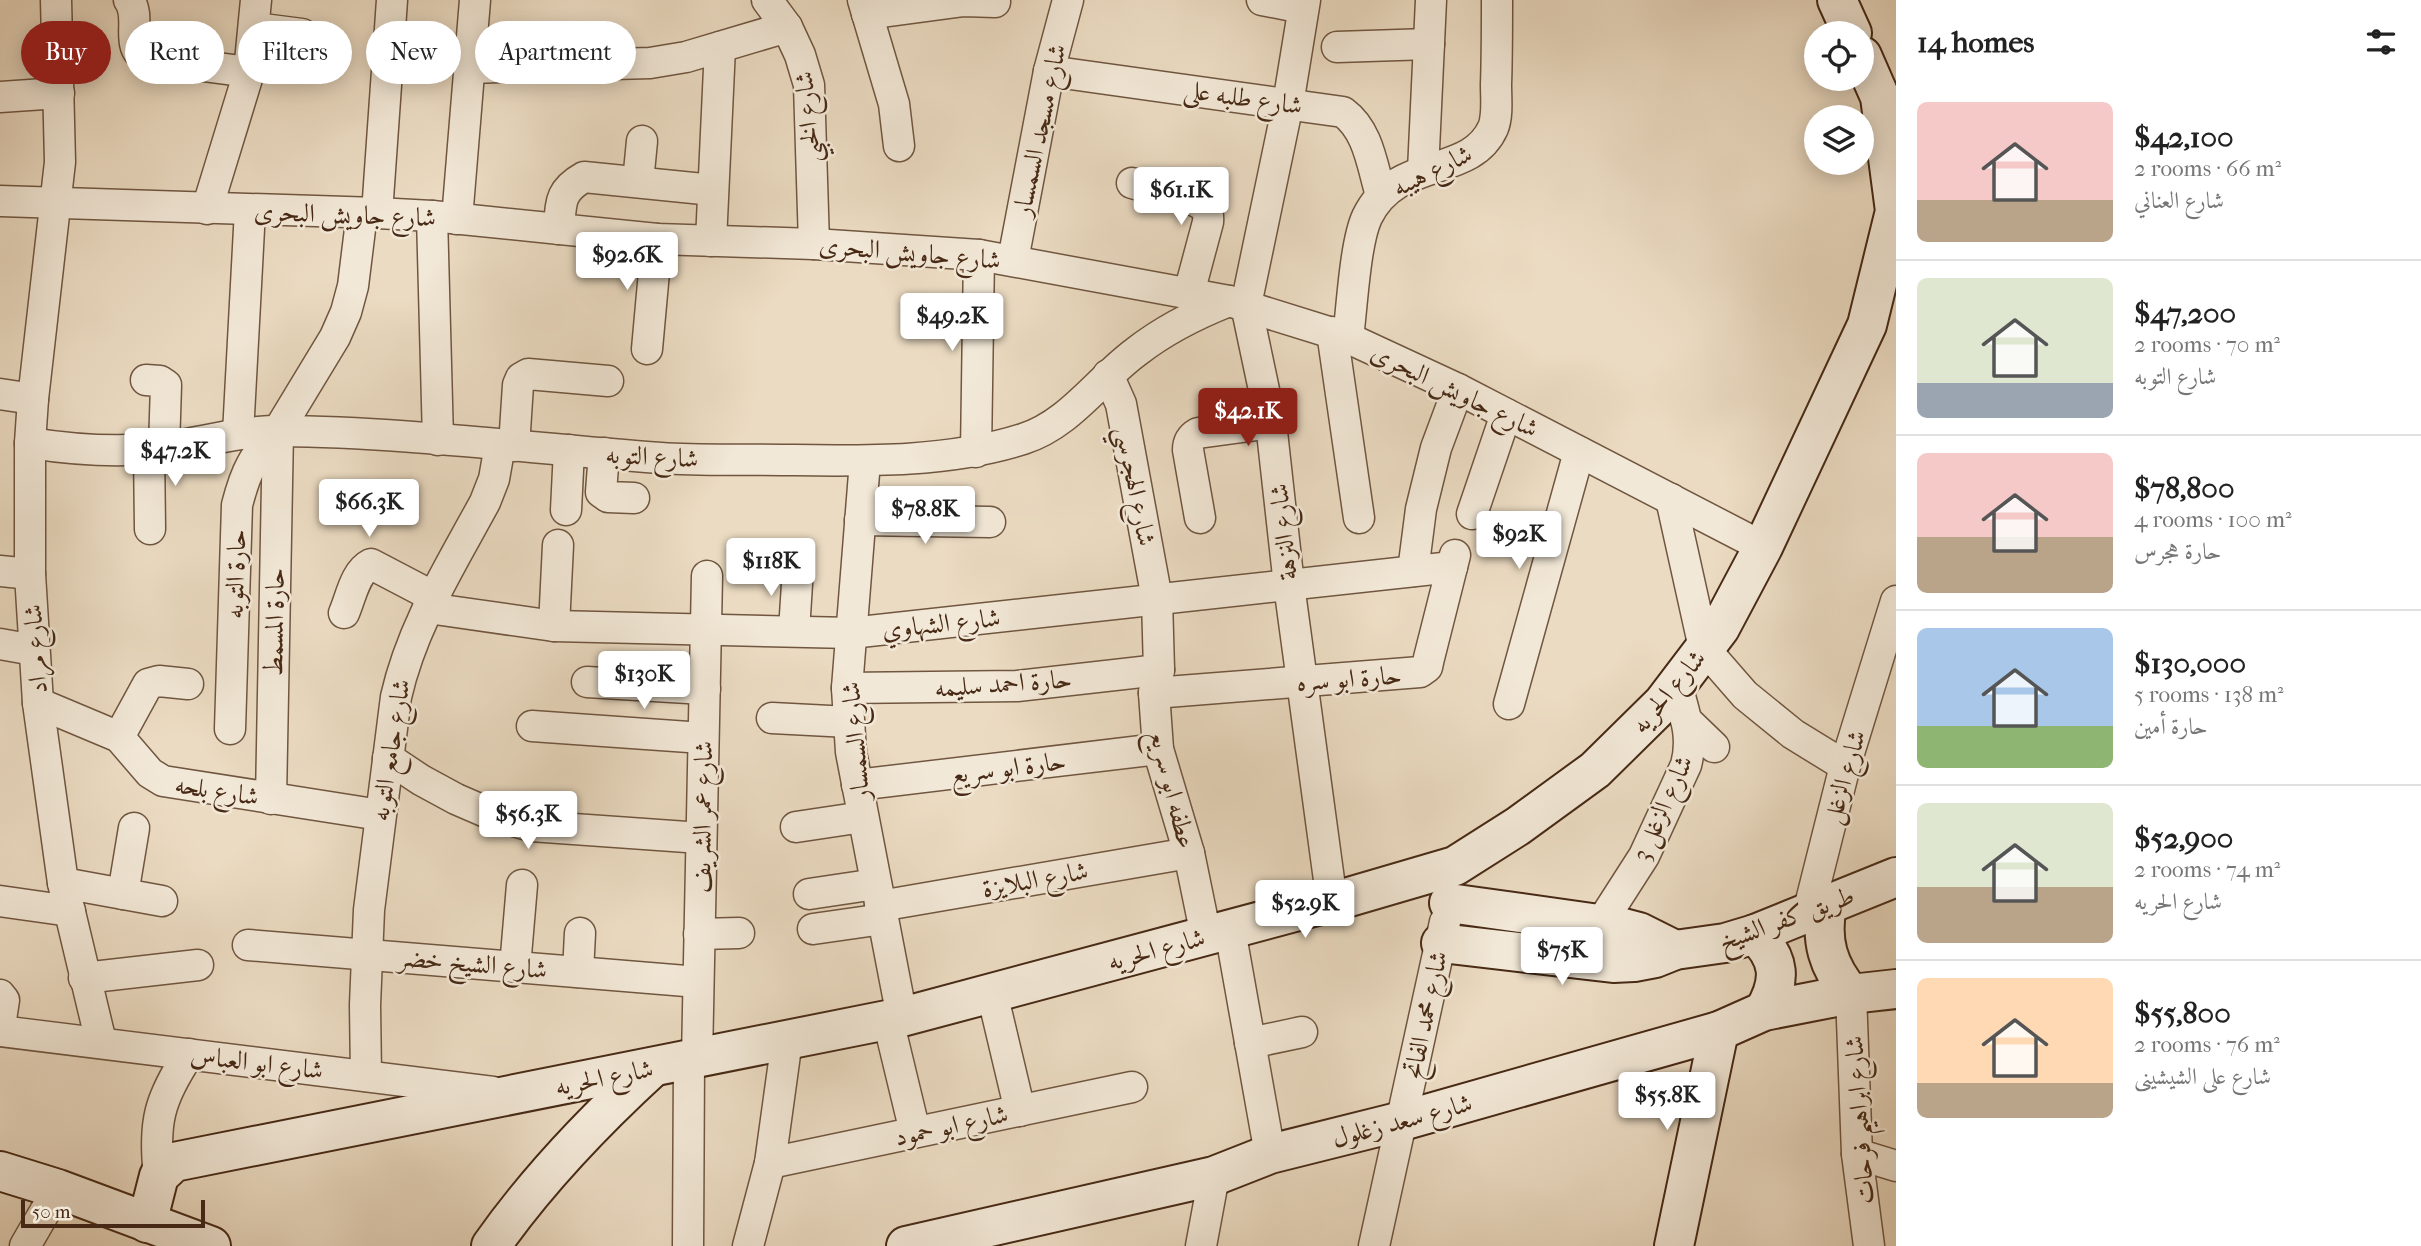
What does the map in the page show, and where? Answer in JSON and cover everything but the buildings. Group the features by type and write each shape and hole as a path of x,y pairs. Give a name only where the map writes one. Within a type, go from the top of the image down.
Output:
{"street":[{"name":"شارع مراد","path":"57,0 60,162 33,399 30,443 30,574 38,703 66,897 101,1042"},
{"path":"129,0 134,11 136,50 141,56 238,71"},
{"path":"278,431 335,337 353,286 369,213 392,0"},
{"path":"438,440 445,217 469,68 475,0"},
{"name":"شارع الخبي","path":"767,0 787,27 800,55 809,85 814,244"},
{"name":"شارع مسجد السمسار","path":"1013,260 1049,71 1068,0"},
{"path":"1262,0 1304,4"},
{"path":"1423,171 1431,0"},
{"name":"شارع هيبه","path":"1359,518 1340,335 1360,244 1367,218 1381,195 1400,180 1462,158 1482,146 1494,125 1497,0"},
{"path":"1837,0 1847,21"},
{"path":"899,146 894,103 865,7 964,1 995,2"},
{"name":"شارع النزهة","path":"1304,4 1288,103 1238,303 1271,423 1289,584 1332,902"},
{"path":"255,14 271,21"},
{"path":"469,68 650,63 686,57 787,27"},
{"path":"1337,47 1429,44"},
{"path":"711,241 720,47"},
{"name":"شارع طلبه على","path":"1049,71 1343,112 1356,121 1363,135 1381,195"},
{"name":"شارع الحريه","path":"159,1176 174,1162 184,1159 895,1019 1332,902 1452,884 1518,826 1595,770 1663,704 1682,703 1704,648 1720,628 1763,547 1867,325 1895,211 1888,98 1874,75"},
{"path":"207,209 245,84"},
{"path":"0,97 59,93"},
{"path":"638,182 642,141"},
{"path":"559,229 561,201 569,186 584,177 713,190"},
{"path":"1132,183 1204,205 1208,222 1189,293"},
{"name":"شارع جاويش البحرى","path":"0,201 445,217 657,239 814,244 979,255 1189,293 1238,303 1340,335 1458,389 1763,547"},
{"path":"238,434 250,210"},
{"path":"647,349 657,239"},
{"path":"976,452 979,255"},
{"name":"شارع التوبه","path":"30,443 75,450 120,452 238,434 278,431 438,440 665,458 865,461 976,452 1027,438 1038,432 1072,412 1108,375 1165,331 1196,314 1238,303"},
{"name":"شارع جامع التوبه","path":"366,1076 369,910 396,697 403,666 431,602 485,502 507,445 521,378 535,373 608,381"},
{"name":"شارع الهجرسي","path":"1108,375 1121,404 1157,599"},
{"path":"146,380 160,381 166,385 150,528"},
{"path":"1413,571 1427,484 1436,448 1458,389"},
{"path":"0,394 33,399"},
{"path":"1472,514 1506,414"},
{"path":"1200,518 1188,450 1192,436 1271,423"},
{"name":"حارة التوبه","path":"230,729 237,505 244,477 258,452 278,431"},
{"name":"حارة المسمط","path":"271,799 278,431"},
{"path":"566,510 569,450"},
{"path":"1509,704 1579,452"},
{"path":"604,453 601,492 608,497 634,498"},
{"name":"شارع السمسار","path":"865,461 847,688 851,752 880,903 895,1019 915,1132"},
{"path":"1671,499 1704,648 1745,695 1793,734 1845,766"},
{"path":"860,520 990,522"},
{"path":"554,626 558,545"},
{"name":"شارع الشهاوي","path":"344,613 359,575 363,568 371,564 431,602 554,626 851,633 1413,571 1453,561"},
{"name":"حارة ابو سره","path":"1157,681 1302,681 1420,672 1427,667 1453,561"},
{"path":"794,631 798,568"},
{"path":"0,572 30,574"},
{"name":"شارع عمر الشريف","path":"688,1246 679,1062 698,982 707,576"},
{"name":"عطفه ابو سريع","path":"1157,599 1158,749 1189,853 1218,933 1250,1043 1269,1154"},
{"name":"شارع الزغل","path":"1818,909 1845,766 1896,601"},
{"path":"0,644 34,650"},
{"path":"119,737 148,684 159,681 188,684"},
{"name":"حارة احمد سليمه","path":"847,688 1157,681"},
{"path":"587,682 705,689"},
{"name":"شارع بلحه","path":"38,703 119,737 150,773 163,781 380,815"},
{"path":"1682,703 1714,747"},
{"name":"شارع الزغل 3","path":"1601,923 1644,856 1685,765 1690,750 1690,735 1682,703"},
{"path":"772,718 849,722"},
{"path":"532,726 704,738"},
{"name":"حارة ابو سريع","path":"857,785 1158,749"},
{"path":"388,758 456,799 493,815 531,826 701,838"},
{"path":"796,827 863,817"},
{"path":"123,894 134,828"},
{"name":"شارع البلايزة","path":"880,903 1189,853"},
{"name":"طريق كفر الشيخ","path":"1441,943 1613,963 1634,962 1675,950 1725,943 1755,934 1896,877"},
{"path":"1452,884 1639,932 1675,950"},
{"name":"شارع محمد الفاتح","path":"1374,1246 1452,884"},
{"path":"515,967 522,886"},
{"path":"0,901 123,894 162,901"},
{"path":"809,894 880,903"},
{"path":"813,929 880,903"},
{"path":"1818,909 1824,924 1824,944 1834,971 1851,994"},
{"path":"578,972 580,933"},
{"path":"699,934 739,933"},
{"path":"1755,934 1767,946 1774,962 1776,979 1773,996 1764,1011"},
{"name":"شارع الشيخ خضر","path":"248,945 698,982"},
{"path":"84,978 198,965"},
{"name":"شارع سعد زغلول","path":"906,1246 997,1236 1214,1176 1269,1154 1402,1121 1719,1031 1764,1011 1851,994 1896,989"},
{"path":"992,993 1020,1111"},
{"name":"شارع ابراهيم فرحات","path":"1851,994 1857,1154 1869,1246"},
{"path":"0,995 4,1000 0,1026"},
{"name":"شارع ابو العباس","path":"0,1031 513,1094"},
{"path":"1674,1246 1719,1031"},
{"path":"1250,1043 1302,1032"},
{"path":"748,1246 770,1163 787,1040"},
{"path":"147,1223 159,1176 156,1144 159,1112 171,1081 189,1054"},
{"path":"491,1246 556,1162 603,1113 679,1062"},
{"name":"شارع ابو حمود","path":"770,1163 1132,1087"},
{"path":"1857,1154 1896,1166"},
{"path":"0,1171 58,1189 211,1246"},
{"path":"1200,1246 1214,1176"},
{"path":"25,1246 58,1189"}]}
